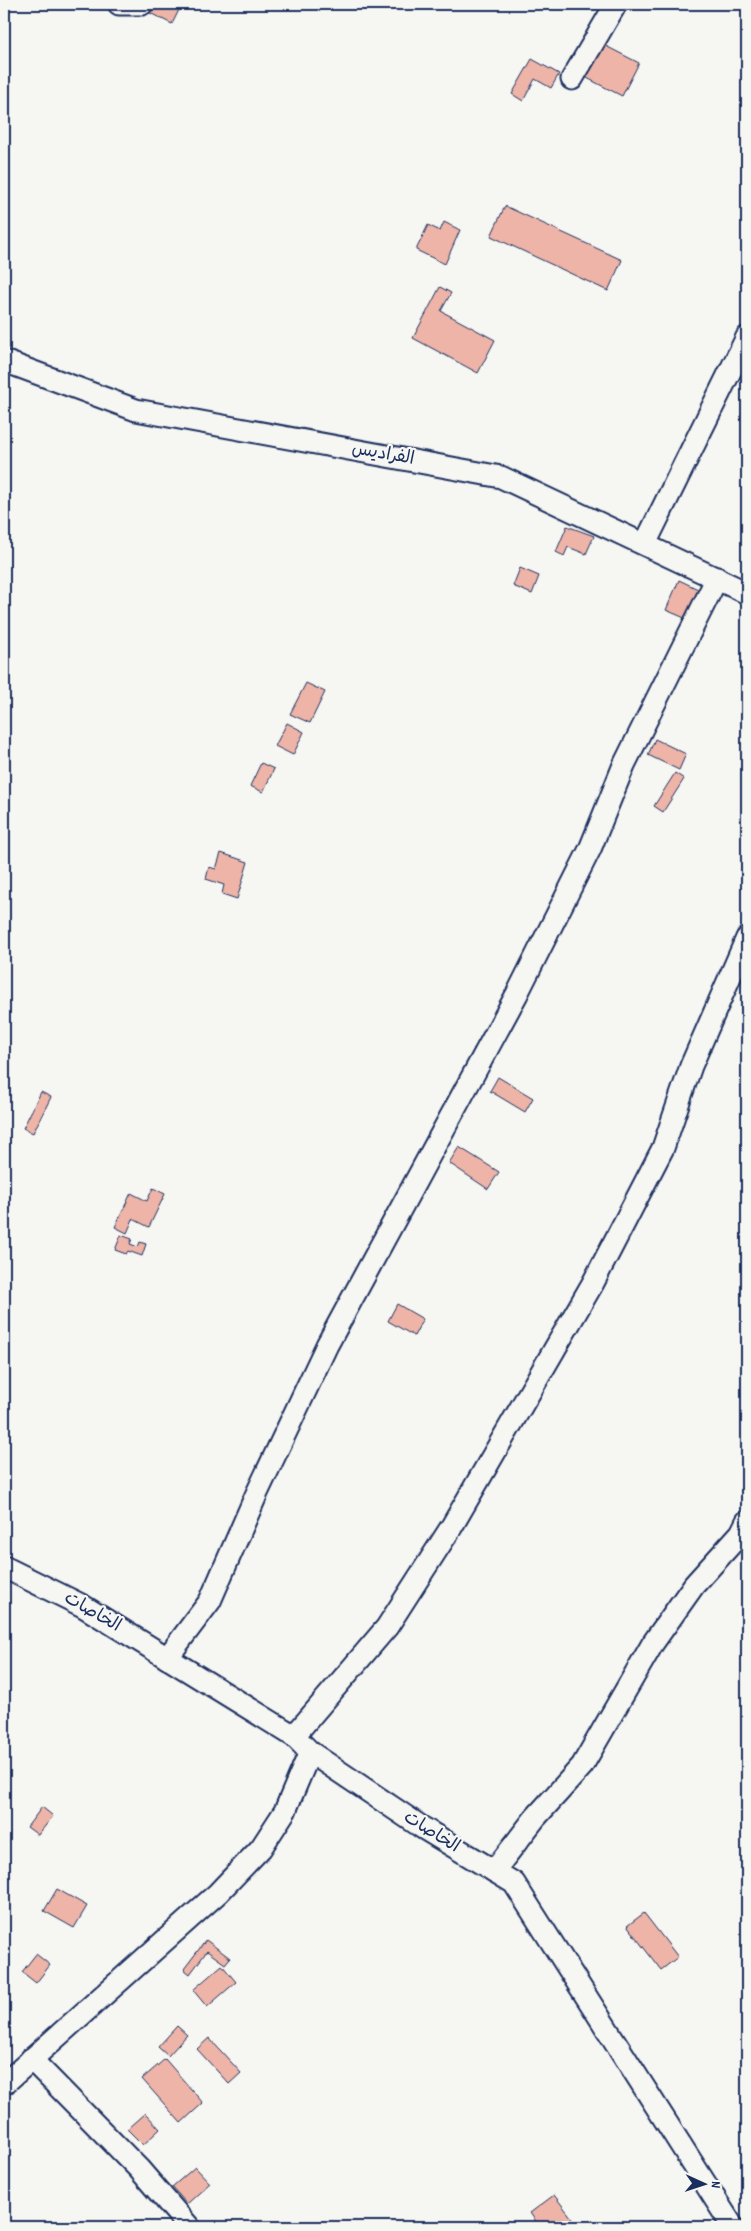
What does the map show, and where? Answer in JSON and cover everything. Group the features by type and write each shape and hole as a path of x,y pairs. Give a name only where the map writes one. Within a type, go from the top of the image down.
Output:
{"street":[{"path":"119,4 142,4"},
{"path":"572,79 616,4"},
{"path":"645,544 747,337"},
{"name":"الفراديس","path":"4,361 136,410 501,477 747,592"},
{"path":"167,1658 210,1601 257,1493 327,1345 521,986 590,849 624,765 717,578"},
{"path":"294,1736 387,1627 452,1526 593,1283 663,1148 691,1066 747,938"},
{"path":"494,1871 535,1818 582,1766 652,1643 694,1585 741,1533 747,1521"},
{"name":"الخاصات","path":"4,1567 82,1606 294,1736 310,1752 423,1828 514,1884 734,2227"},
{"path":"4,2084 218,1893 261,1848 285,1812 310,1752"},
{"path":"31,2059 139,2169 189,2227"}],"building":[{"path":"151,4 182,4 172,24 148,12"},
{"path":"600,43 639,63 622,96 583,76"},
{"path":"532,59 559,74 551,88 535,79 523,101 512,94"},
{"path":"505,206 622,260 608,291 491,236"},
{"path":"444,222 460,230 445,264 416,250 428,225 440,231"},
{"path":"440,287 451,293 441,311 495,340 478,373 413,338"},
{"path":"567,526 594,536 586,554 568,547 564,556 556,552"},
{"path":"520,568 539,576 532,594 513,586"},
{"path":"679,580 700,590 687,619 666,610"},
{"path":"306,683 325,692 310,723 290,714"},
{"path":"287,723 304,732 293,755 275,746"},
{"path":"655,739 686,754 679,770 648,755"},
{"path":"261,763 274,769 263,792 250,786"},
{"path":"675,773 684,779 663,812 654,806"},
{"path":"221,853 248,862 237,899 222,894 224,885 206,879 209,867 216,869"},
{"path":"498,1077 533,1098 525,1112 490,1091"},
{"path":"41,1092 51,1097 33,1133 23,1128"},
{"path":"459,1147 499,1172 488,1189 449,1163"},
{"path":"153,1188 165,1194 149,1227 133,1219 127,1233 115,1227 131,1193 147,1201"},
{"path":"121,1235 132,1239 130,1244 138,1247 140,1242 146,1244 142,1256 128,1251 126,1254 115,1250"},
{"path":"397,1304 423,1319 414,1336 388,1321"},
{"path":"42,1807 53,1816 38,1835 27,1827"},
{"path":"57,1889 87,1906 74,1928 44,1911"},
{"path":"644,1913 678,1957 661,1970 627,1926"},
{"path":"206,1940 230,1958 225,1964 207,1951 190,1974 184,1969"},
{"path":"36,1954 50,1965 36,1983 22,1972"},
{"path":"222,1965 236,1982 207,2007 193,1990"},
{"path":"177,2026 187,2035 168,2056 158,2047"},
{"path":"209,2038 241,2073 229,2084 197,2049"},
{"path":"165,2059 203,2103 181,2123 142,2079"},
{"path":"145,2113 160,2129 143,2145 127,2129"},
{"path":"195,2167 210,2183 187,2204 172,2187"},
{"path":"554,2195 579,2227 540,2227 530,2213"}]}
